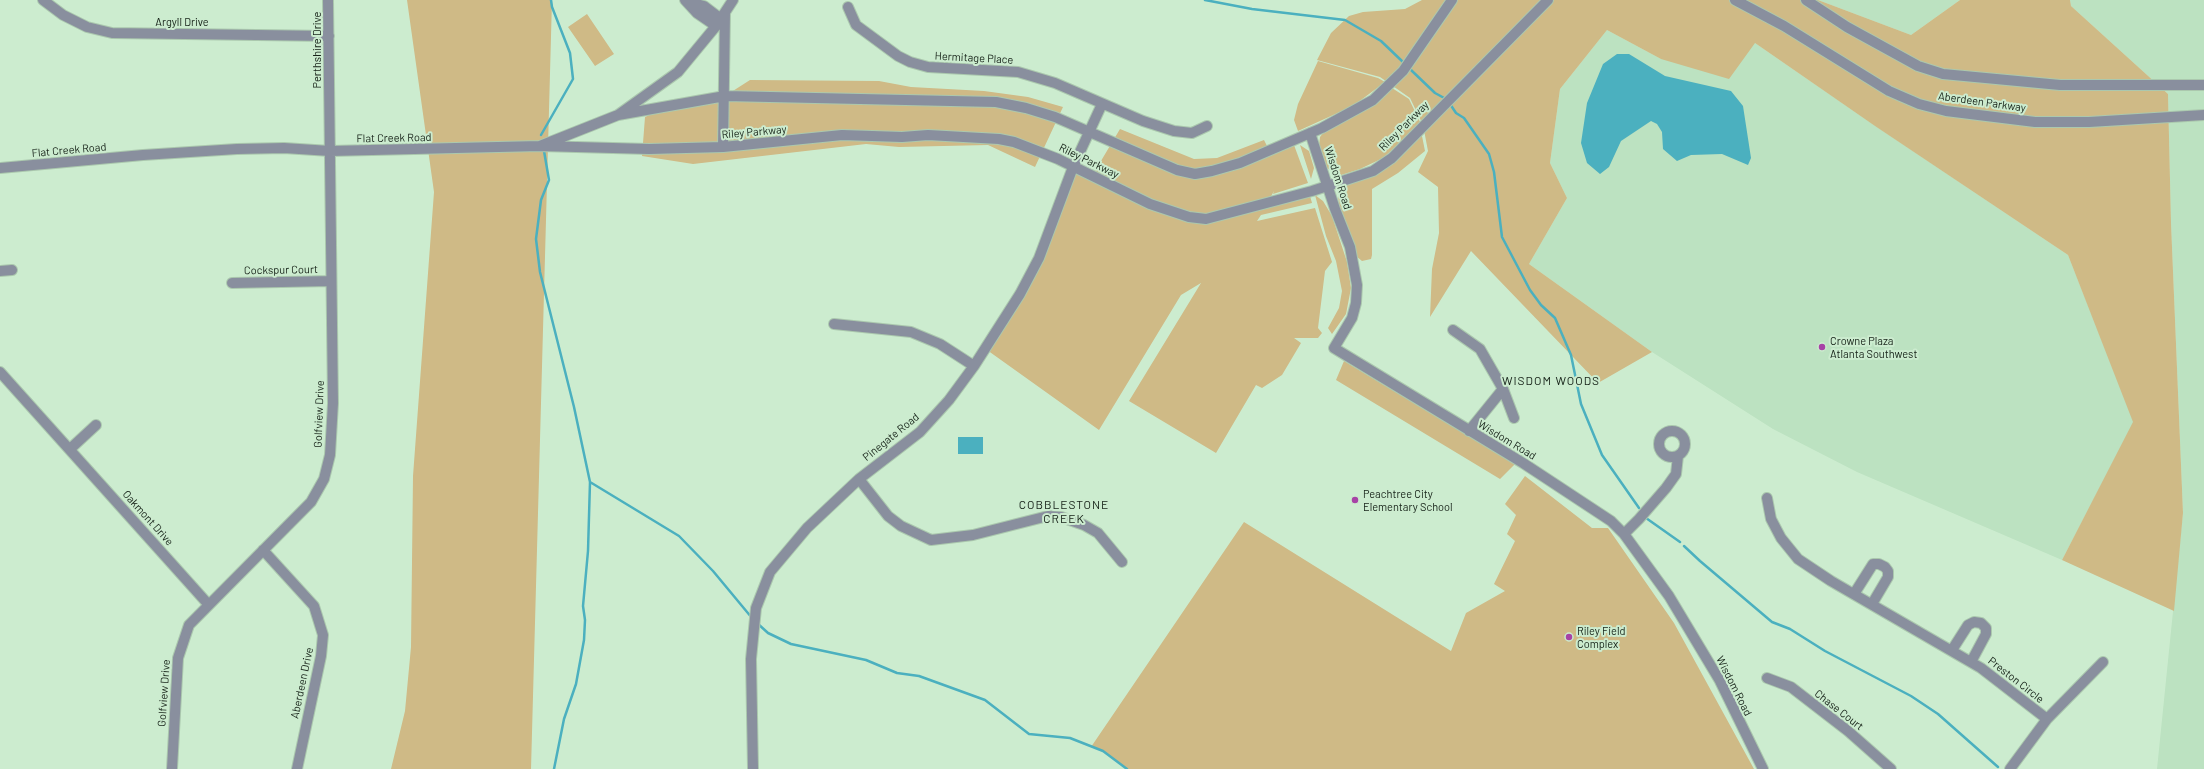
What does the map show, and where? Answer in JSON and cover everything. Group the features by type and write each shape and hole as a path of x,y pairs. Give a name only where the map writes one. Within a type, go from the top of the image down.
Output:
{"street":[{"name":"Argyll Drive","path":"43,0 63,15 87,27 112,33 329,36"},
{"name":"Perthshire Drive","path":"328,0 329,99"},
{"name":"Flat Creek Road","path":"0,168 143,155 237,149 284,148 330,150 540,146 618,115 678,72 721,19 733,0"},
{"path":"618,115 725,96 996,102 1039,111 1171,168 1195,174 1240,163 1310,133 1354,112 1384,92 1413,58 1452,0"},
{"name":"Riley Parkway","path":"540,146 649,149 722,147 842,135 902,137 928,135 978,137 1014,142 1073,167 1150,204 1189,218 1206,219 1328,186 1368,173 1392,158 1548,0"},
{"name":"Aberdeen Parkway","path":"1735,0 1784,26 1889,90 1919,104 1946,111 2035,122 2095,121 2204,115"},
{"name":"Aberdeen Parkway","path":"1806,0 1847,27 1918,66 1943,74 2060,85 2204,85"},
{"path":"687,1 697,13 721,19 725,96 722,147"},
{"name":"Hermitage Place","path":"848,7 856,24 898,56 910,62 928,67 1018,72 1055,84 1102,104 1174,131 1192,133 1207,126"},
{"name":"Golfview Drive","path":"172,769 178,658 189,625 310,502 324,479 327,467 332,441 333,403 329,99"},
{"name":"Pinegate Road","path":"753,769 751,658 756,614 770,572 807,528 859,479 920,432 949,400 974,366 1020,294 1039,258 1073,167 1102,104"},
{"name":"Wisdom Road","path":"1310,133 1350,247 1357,285 1356,303 1352,318 1334,348 1468,431 1523,463 1611,521 1624,534 1669,596 1720,681 1763,769"},
{"path":"0,271 12,270"},
{"name":"Cockspur Court","path":"232,283 331,281"},
{"path":"834,324 911,332 934,341 974,366"},
{"path":"1453,330 1480,349 1503,389 1514,418"},
{"name":"Oakmont Drive","path":"1,375 70,449 208,604"},
{"path":"1468,431 1503,389"},
{"path":"70,449 96,425"},
{"path":"1624,534 1640,519 1676,474 1678,456"},
{"path":"859,479 888,516 901,526 931,540 974,535 1048,516 1061,517 1084,525 1098,533 1122,562"},
{"name":"Preston Circle","path":"1767,498 1771,519 1782,538 1798,559 1854,594 1971,662 2002,682 2047,719"},
{"name":"Aberdeen Drive","path":"263,550 314,606 322,635 321,656 297,769"},
{"path":"1854,594 1869,568 1873,564 1879,564 1885,567 1888,571 1888,577 1872,604"},
{"name":"Preston Circle","path":"1952,650 1968,625 1974,622 1981,624 1986,628 1986,634 1971,662"},
{"path":"2010,769 2047,719 2104,662"},
{"name":"Chase Court","path":"1767,678 1791,687 1846,730 1891,769"}],"shaded area":[{"path":"407,0 552,0 531,769 391,769 405,711 411,647 413,476 434,192"},
{"path":"1422,0 1818,0 1911,35 1960,0 2070,0 2071,6 2168,94 2171,223 2183,513 2174,611 2062,560 2133,422 2068,255 1875,126 1755,43 1729,79 1661,59 1607,30 1560,89 1550,163 1567,198 1529,264 1652,352 1598,383 1471,251 1430,317 1432,269 1439,233 1438,187 1418,172 1428,151 1423,125 1410,98 1380,77 1317,60 1331,33 1349,16 1363,12 1405,9"},
{"path":"1818,0 1960,0 1911,35"},
{"path":"2070,0 2204,0 2204,769 2157,769 2183,513 2171,223 2168,94 2071,6"},
{"path":"587,14 614,54 595,66 568,27"},
{"path":"1607,30 1661,59 1755,43 2068,255 2134,422 2062,560 1857,472 1773,429 1652,352 1529,264 1567,198 1550,163 1560,89"},
{"path":"1318,61 1378,78 1385,82 1353,106 1298,131 1294,120 1298,104"},
{"path":"750,80 879,81 911,87 984,91 1028,97 1063,107 1035,167 988,145 899,147 866,144 693,164 642,156 645,117 667,107 725,96"},
{"path":"1392,88 1409,99 1421,124 1383,158 1360,169 1341,175 1327,168 1319,146 1320,137 1327,128"},
{"path":"1120,129 1194,159 1217,158 1264,140 1272,156 1271,152 1294,145 1308,183 1273,194 1274,191 1265,207 1310,196 1312,203 1261,215 1257,221 1315,208 1332,262 1325,271 1318,328 1322,333 1318,338 1294,338 1301,343 1282,375 1262,388 1256,385 1216,453 1129,401 1201,283 1181,295 1099,430 987,350 1033,269 1073,167 1092,176"},
{"path":"1421,131 1425,151 1398,173 1372,189 1372,255 1371,259 1362,261 1356,256 1339,204 1338,195 1346,184 1383,169"},
{"path":"1300,145 1309,151 1314,168 1311,179"},
{"path":"1315,195 1323,201 1332,216 1347,262 1351,288 1346,314 1332,334 1328,328 1339,308 1342,291 1336,261 1326,236"},
{"path":"1344,361 1515,464 1500,479 1336,380"},
{"path":"1525,476 1592,528 1608,528 1674,623 1754,769 1127,769 1103,751 1091,747 1244,522 1451,651 1466,613 1505,591 1494,584 1515,541 1507,534 1516,515 1505,504"}],"water":[{"path":"1617,54 1629,54 1665,76 1731,91 1743,106 1751,158 1748,165 1722,154 1691,155 1677,161 1663,149 1662,132 1657,124 1651,121 1621,141 1609,167 1600,174 1587,163 1581,143 1587,103 1603,64"},
{"path":"958,437 983,437 983,454 958,454"}],"waterway":[{"path":"541,135 573,79 570,53 552,7 551,0"},
{"path":"1205,0 1252,9 1345,20 1381,41 1403,62"},
{"path":"1411,70 1435,93 1446,99"},
{"path":"1450,104 1456,113 1464,118 1489,154 1494,172 1502,237 1530,290 1541,305 1555,318 1571,355 1581,404 1602,455 1639,508"},
{"path":"544,151 549,180 541,200 536,239 540,272 574,407 590,482 588,551 583,606 585,620 584,640 576,684 564,719 554,769"},
{"path":"590,482 679,536 713,571 752,618"},
{"path":"1646,518 1680,542"},
{"path":"1684,546 1772,622 1790,629 1825,651 1911,696 1938,714 1998,767"},
{"path":"757,623 768,633 791,644 866,660 897,673 919,676 985,700 1029,734 1070,738 1103,751 1127,769"}],"place":[{"name":"Crowne Plaza Atlanta Southwest","path":"1822,347"},
{"name":"Peachtree City Elementary School","path":"1355,500"},
{"name":"Riley Field Complex","path":"1569,637"}],"district":[{"name":"WISDOM WOODS","path":"1551,381"},
{"name":"COBBLESTONE CREEK","path":"1064,512"}]}
